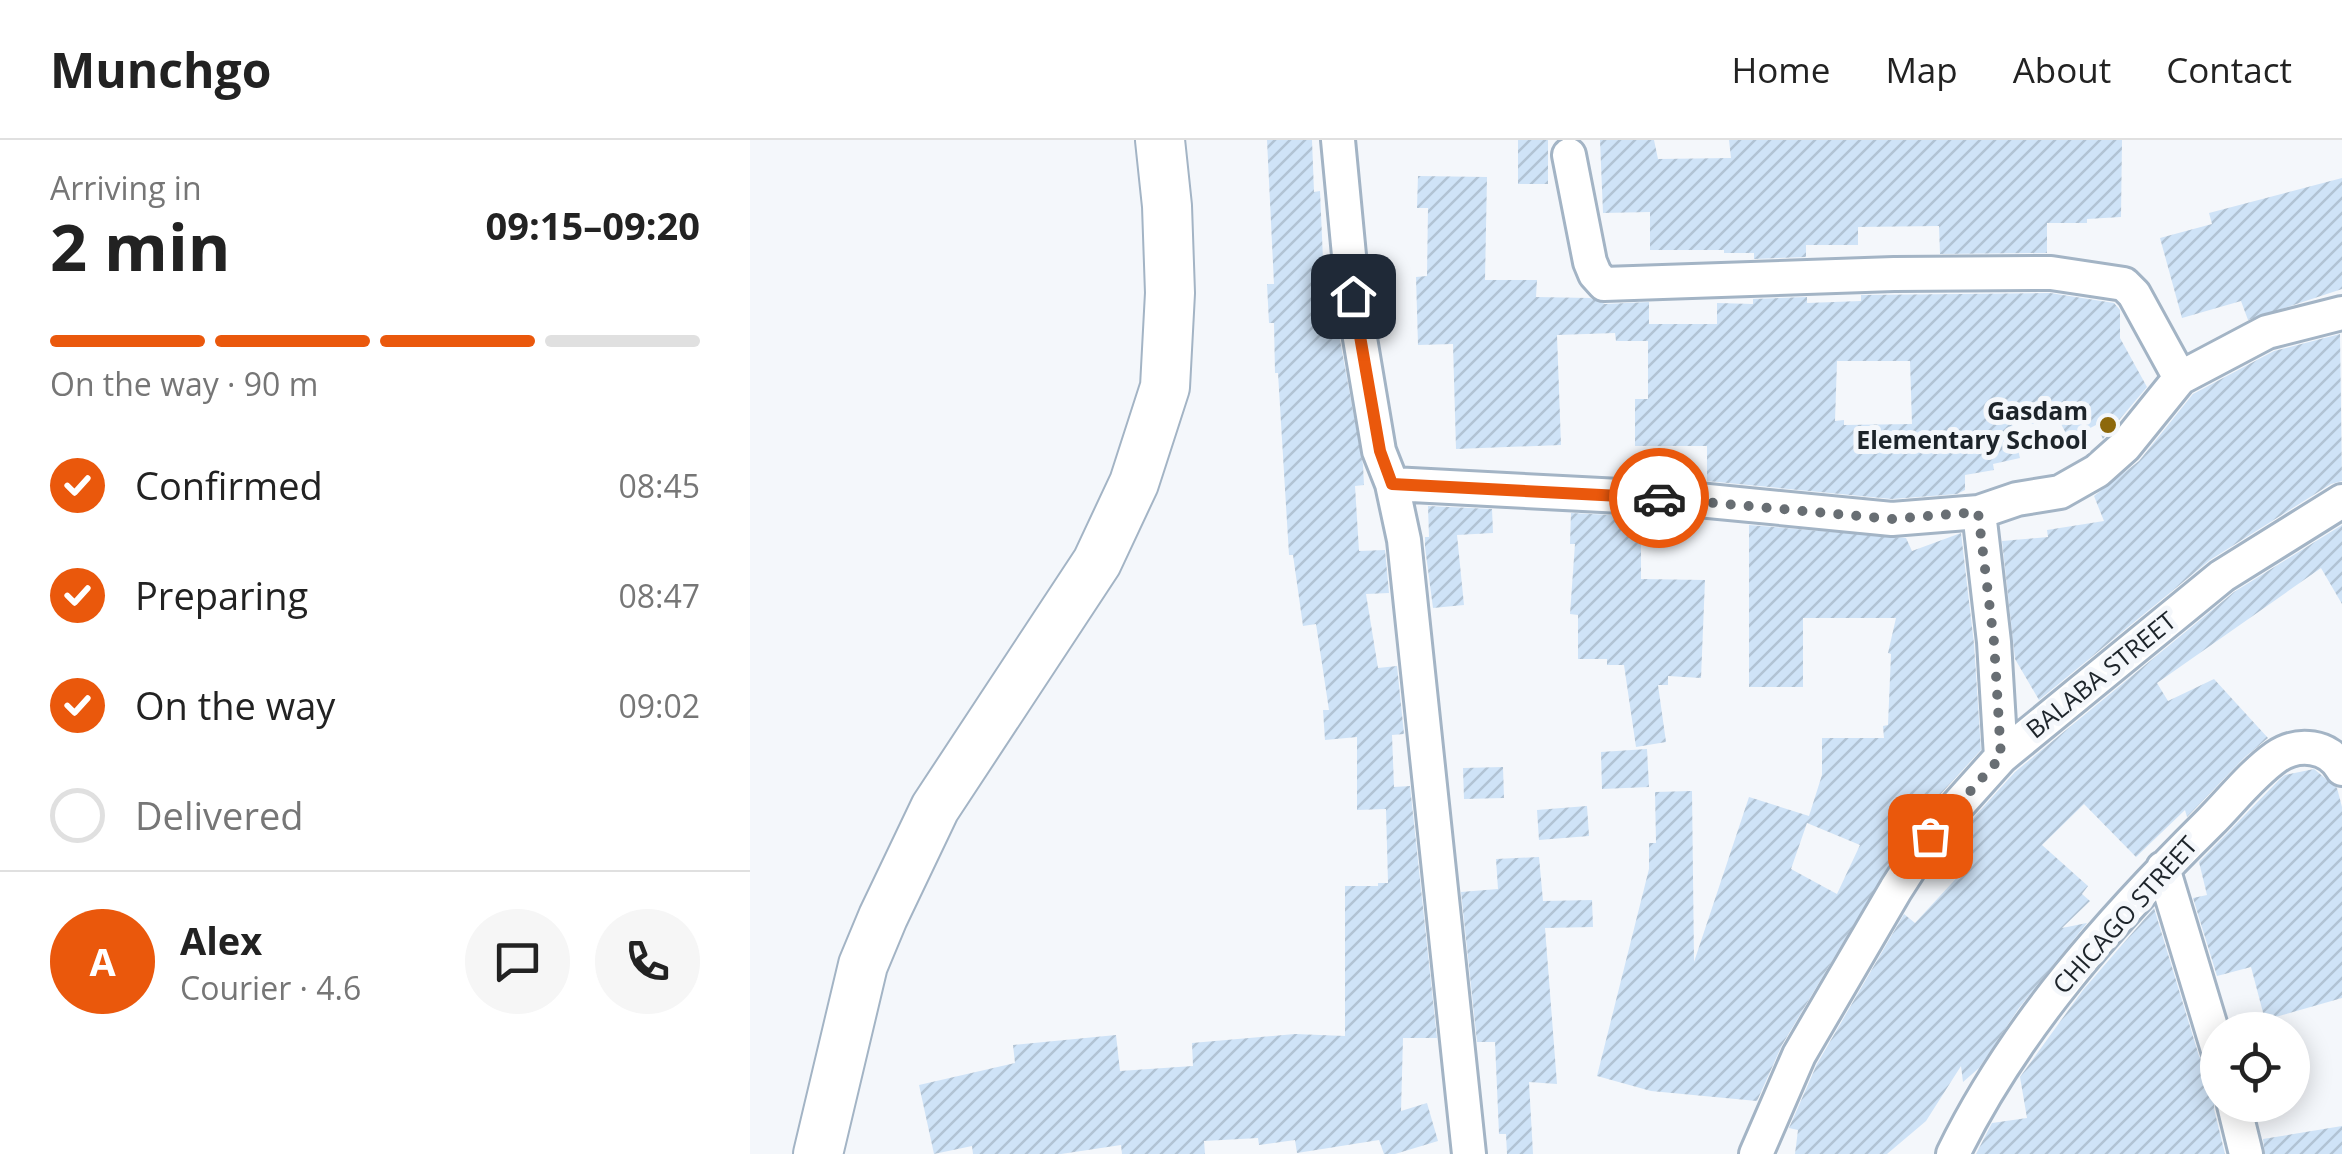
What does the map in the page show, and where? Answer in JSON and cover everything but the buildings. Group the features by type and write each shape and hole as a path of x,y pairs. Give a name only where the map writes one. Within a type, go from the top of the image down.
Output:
{"main road":[{"path":"818,1154 862,965 882,918 935,808 1096,562 1134,483 1165,388 1170,293 1168,206 1160,140"}],"street":[{"path":"1338,140 1353,296 1380,451 1404,540 1469,1154"},
{"path":"1569,154 1590,262 1604,284 1914,274 2051,274 2102,279 2124,284 2134,294 2180,378"},
{"path":"1392,484 1698,500 1892,519 1978,512 2018,499 2060,492 2097,470 2125,446 2180,378 2267,332 2342,312"},
{"name":"BALABA STREET","path":"1756,1154 1799,1054 1930,836 2001,757 2222,576 2342,500"},
{"path":"1978,512 1994,642 2001,757"},
{"name":"CHICAGO STREET","path":"1953,1154 1996,1075 2050,997 2163,868 2277,756 2308,747 2328,755 2342,769"},
{"path":"2163,868 2207,1012"},
{"path":"2238,1122 2246,1154"}],"way so far":[{"path":"1659,498 1892,519 1978,512 1994,642 2001,757 1930,836"}],"place":[{"name":"Gasdam Elementary School","path":"2108,425"}],"route":[{"path":"1353,296 1380,451 1392,484 1659,498"}]}
